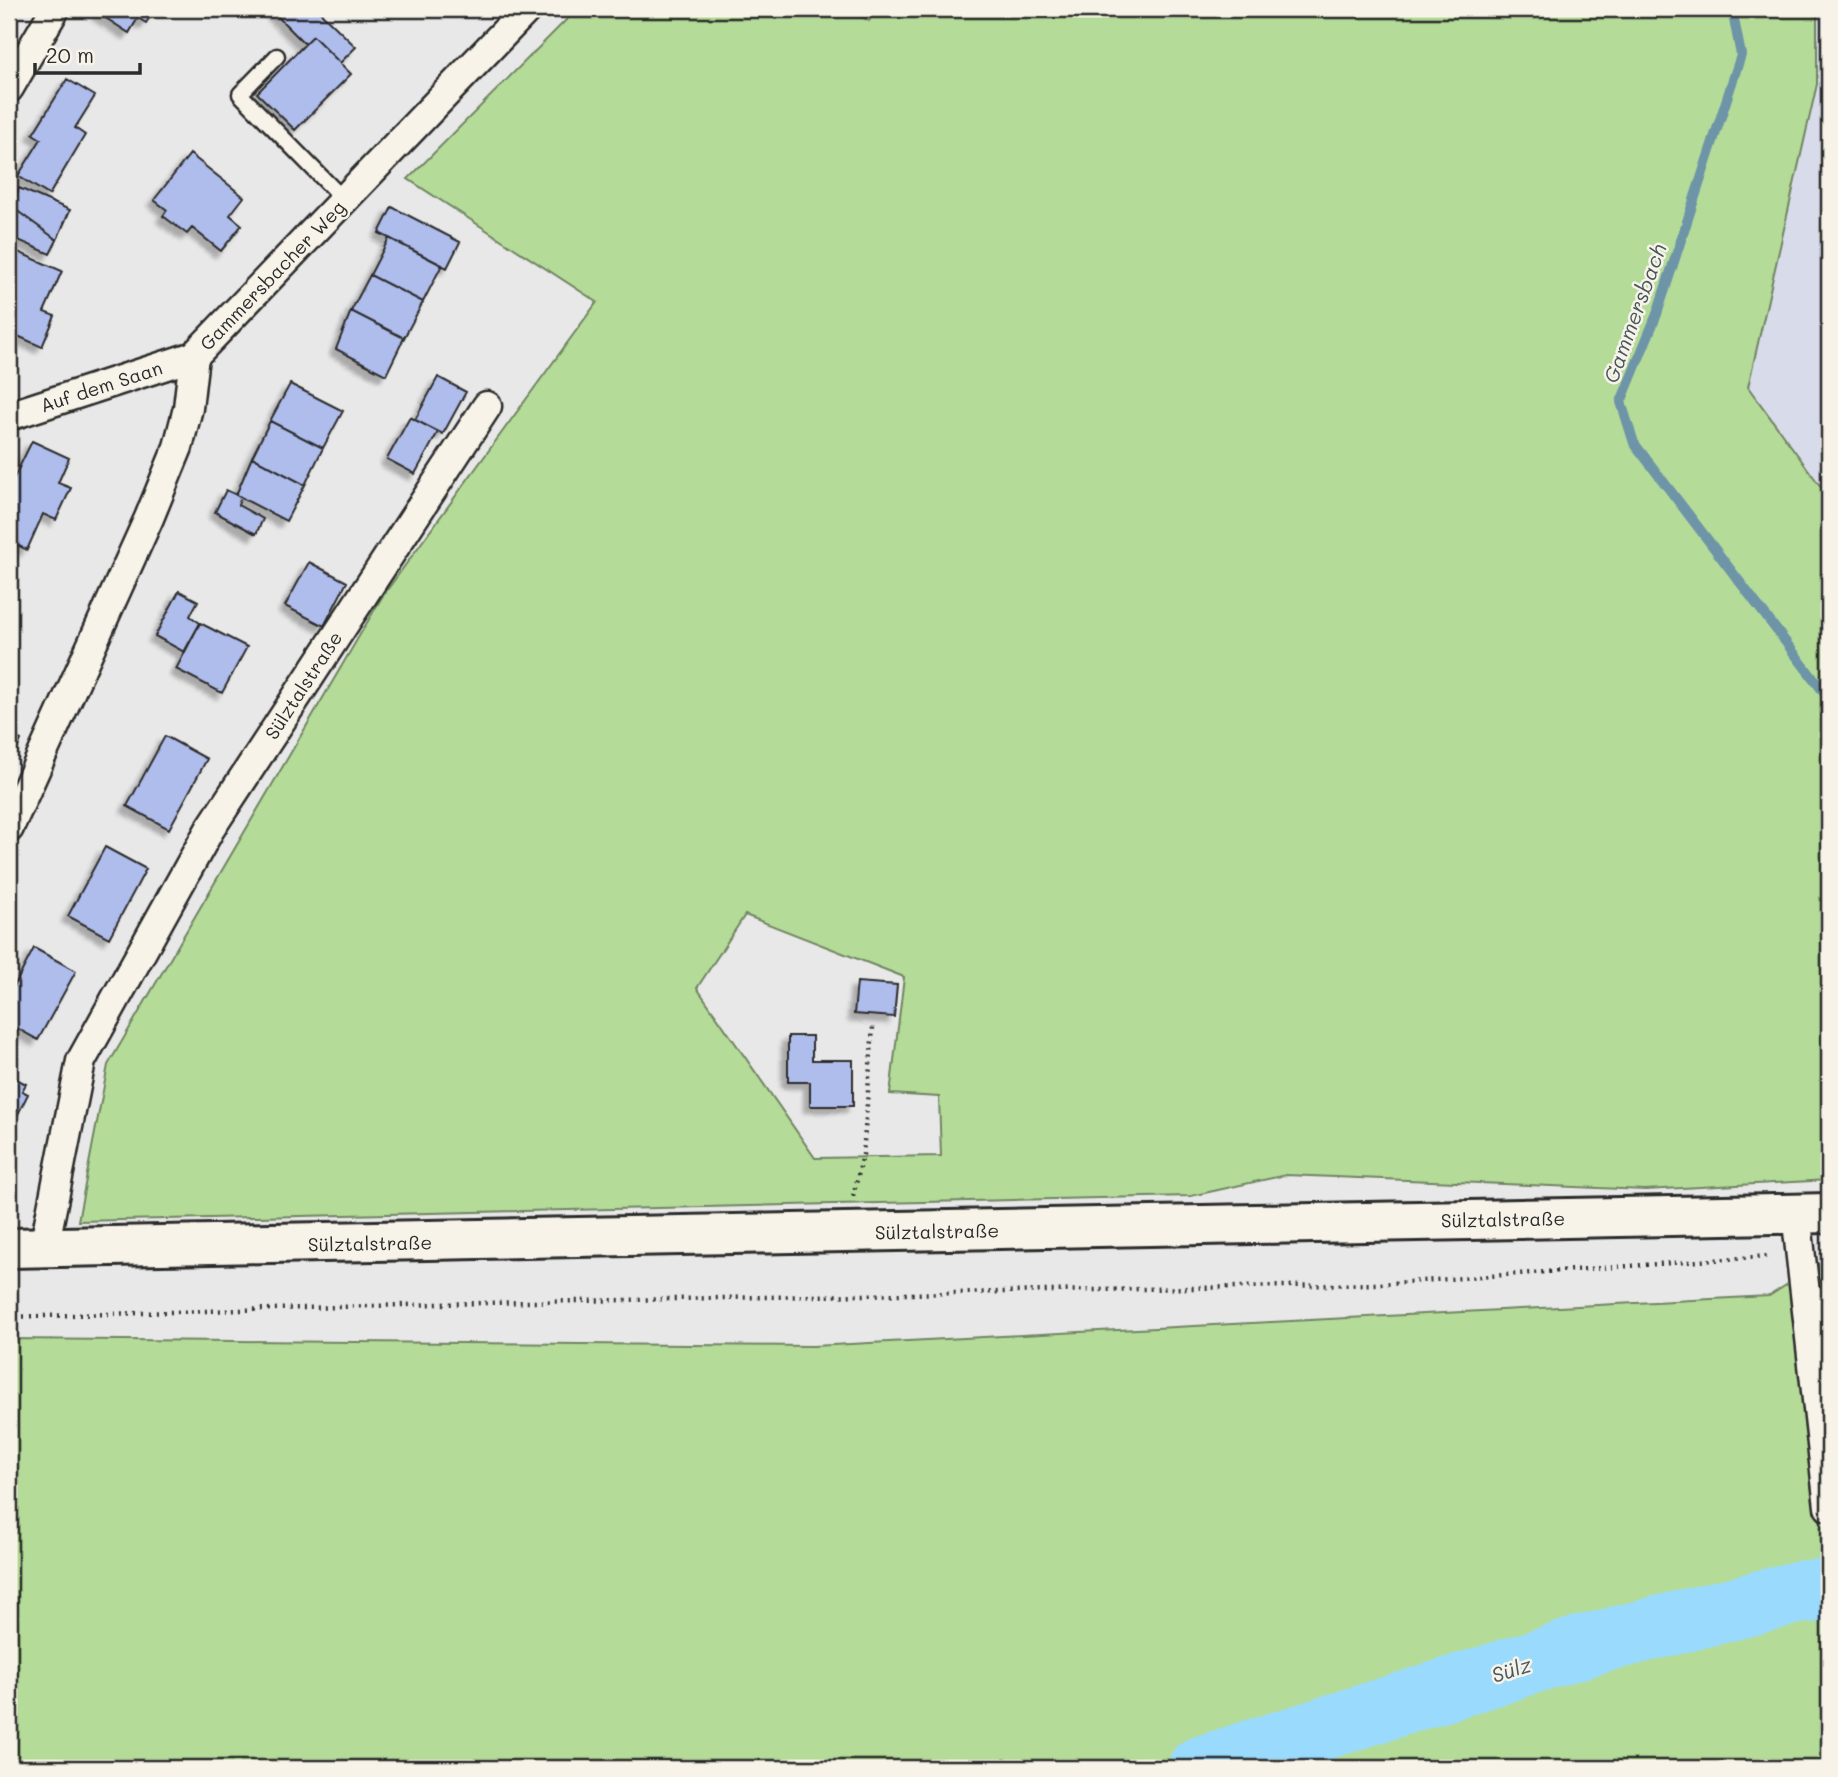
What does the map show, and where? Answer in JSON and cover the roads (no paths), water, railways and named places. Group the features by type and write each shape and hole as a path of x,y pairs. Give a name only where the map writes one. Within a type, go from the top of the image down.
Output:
{"main road":[{"name":"Sülztalstraße","path":"26,1248 1813,1213"}],"street":[{"path":"9,88 37,34 55,9"},
{"name":"Gammersbacher Weg","path":"9,828 149,518 178,447 188,408 194,356 527,9"},
{"name":"Auf dem Saan","path":"9,416 194,356"},
{"name":"Sülztalstraße","path":"26,1248 80,1061 210,829 487,406"},
{"path":"1813,1213 1801,1253 1817,1294 1824,1466 1829,1507"}],"lane":[{"path":"278,56 240,94 344,200"}],"waterway":[{"name":"Gammersbach","path":"1732,9 1741,55 1657,314 1621,402 1634,443 1829,699"},
{"name":"Sülz","path":"1199,1768 1584,1646 1799,1592 1829,1590"}]}
